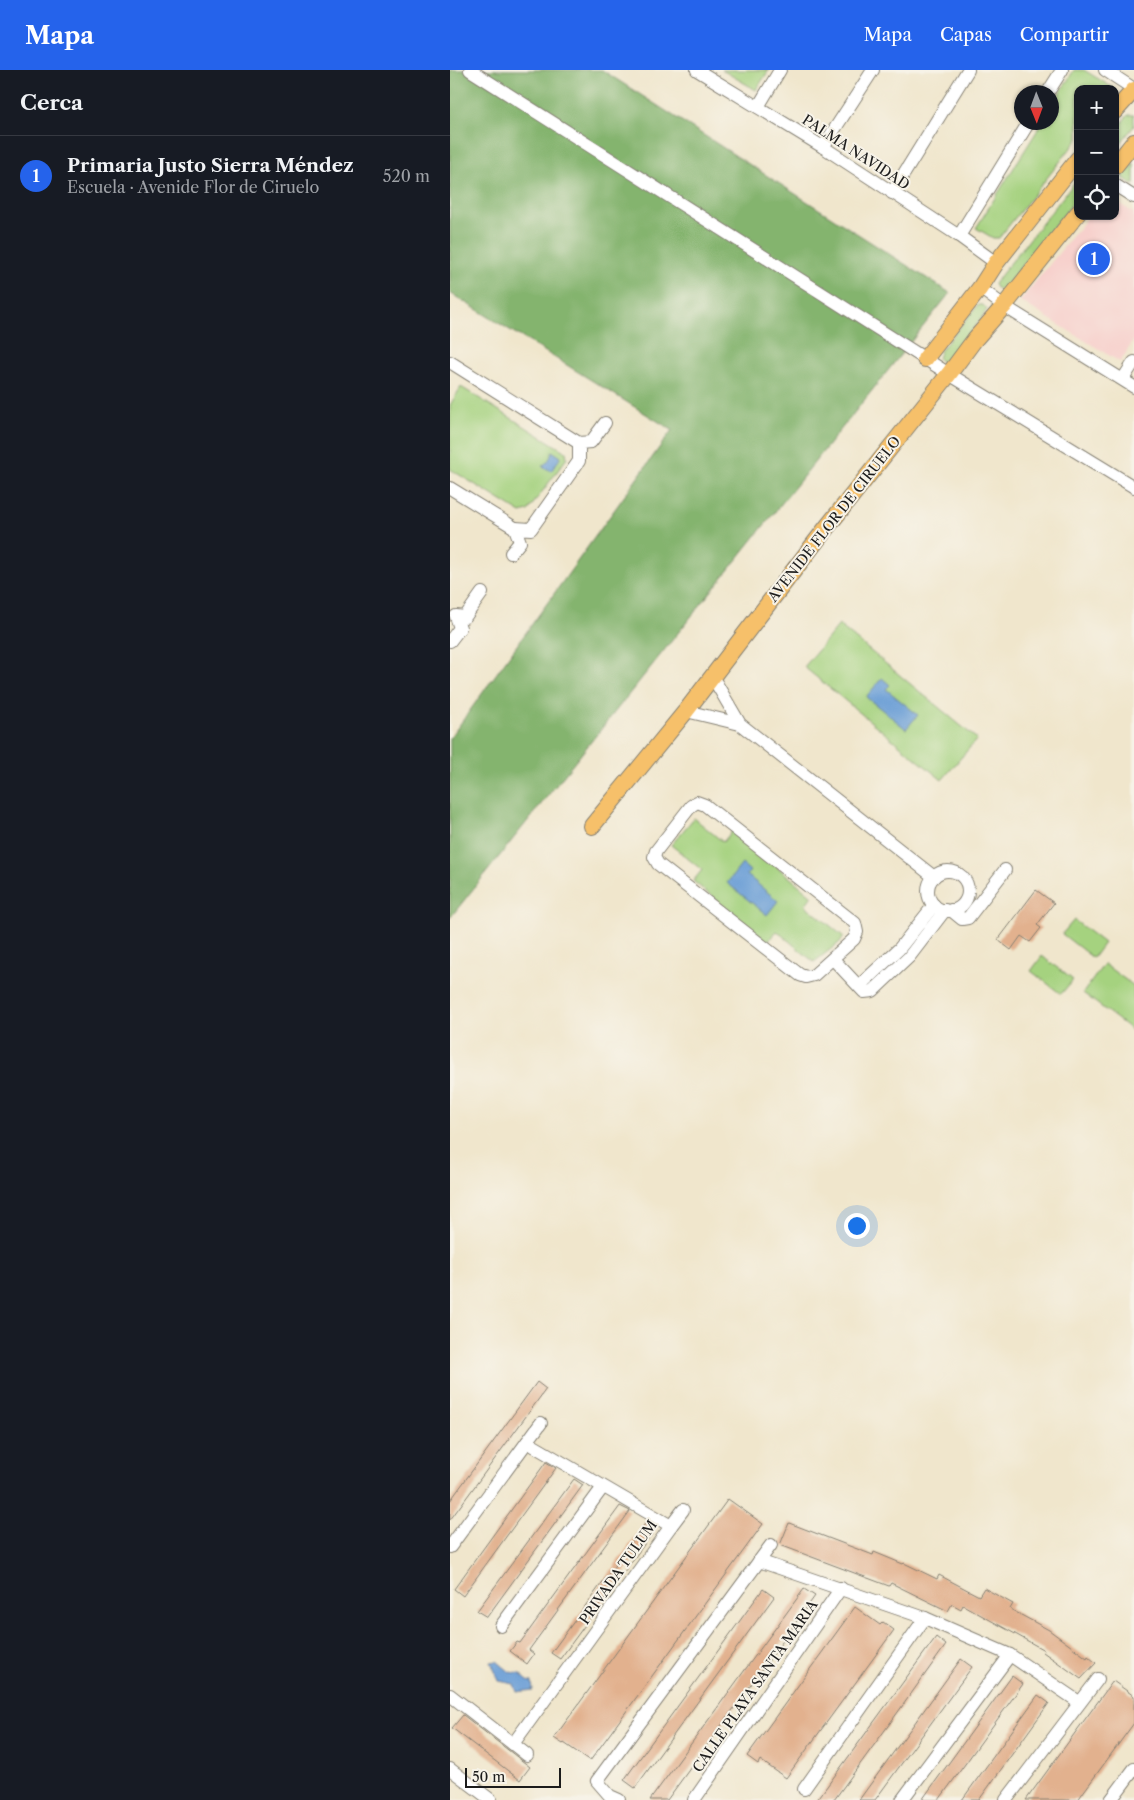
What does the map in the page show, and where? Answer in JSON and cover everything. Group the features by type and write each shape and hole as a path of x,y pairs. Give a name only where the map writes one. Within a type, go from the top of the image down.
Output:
{"main road":[{"path":"1119,107 1132,94"},
{"path":"1119,161 1134,142"},
{"path":"926,359 980,288 996,263 1074,164"},
{"name":"AVENIDE FLOR DE CIRUELO","path":"592,826 686,711 827,527 975,339 1004,306 1074,218"}],"street":[{"path":"470,70 949,374 1134,488"},
{"name":"PALMA NAVIDAD","path":"697,70 823,147 959,236 996,263"},
{"path":"758,107 780,70"},
{"path":"823,147 873,70"},
{"path":"892,193 968,70"},
{"path":"1052,85 1062,70"},
{"path":"1105,70 1132,94"},
{"path":"959,236 1024,130"},
{"path":"1119,188 1134,197"},
{"path":"980,288 1004,306 1134,386"},
{"path":"450,362 579,443 591,442 605,423"},
{"path":"1123,379 1134,362"},
{"path":"450,488 515,528 530,529 579,461 579,443"},
{"path":"511,553 520,542 515,528"},
{"path":"453,615 465,617 482,593"},
{"path":"450,641 460,628 453,615"},
{"path":"712,676 740,724 934,877"},
{"path":"686,711 740,724"},
{"path":"697,802 705,805 854,923 857,932 854,939 833,959 814,976 806,977 800,975 658,864 654,857 656,851 691,806 697,802"},
{"path":"833,959 864,992 873,991 909,957 943,908 962,905 966,900 968,888 966,882 957,873 945,871 934,877 930,882 928,894 943,908 962,919 968,918 1005,870"},
{"path":"450,1547 541,1423"},
{"name":"PRIVADA TULUM","path":"513,1744 671,1526 527,1442"},
{"path":"501,1626 603,1487"},
{"path":"671,1526 683,1510"},
{"path":"619,1800 610,1796 597,1781 771,1545"},
{"path":"759,1561 925,1618 1010,1655 1079,1702"},
{"name":"CALLE PLAYA SANTA MARIA","path":"694,1800 841,1588"},
{"path":"804,1789 925,1618"},
{"path":"902,1800 1010,1655"},
{"path":"1006,1800 1098,1679"},
{"path":"452,1702 527,1755"},
{"path":"450,1769 491,1800"},
{"path":"1111,1800 1134,1769"}],"shaded area":[{"path":"1119,204 1134,213 1134,340 1120,362 1020,301 1086,220 1119,220"}],"green space":[{"path":"450,70 602,70 950,293 450,918 450,738 672,430 450,293"},
{"path":"722,70 769,70 756,90"},
{"path":"1074,70 1084,70 1108,85 1074,85 1074,144 999,238 993,238 976,228 1038,130 1059,130 1059,95"},
{"path":"1128,115 1134,115 1134,126 1119,145 1119,130 1119,126"},
{"path":"1134,163 1134,185 1122,177"},
{"path":"1074,183 1074,202 1006,286 1001,290 996,288 994,284"},
{"path":"978,305 983,305 987,309 983,316 951,357 943,362 938,359 940,351"},
{"path":"461,387 566,452 567,458 528,511 521,513 450,469 450,405"},
{"path":"839,625 977,739 942,780 804,667"},
{"path":"694,818 723,842 733,830 812,896 805,905 844,937 814,962 777,931 767,942 693,881 702,870 671,845"},
{"path":"1074,920 1104,943 1093,958 1062,934"},
{"path":"1042,956 1073,980 1061,994 1031,971"},
{"path":"1104,964 1134,986 1133,1031 1083,993"}],"water":[{"path":"552,451 561,457 551,471 542,466 549,460"},
{"path":"882,678 890,685 886,689 918,715 906,729 866,697"},
{"path":"742,864 750,871 747,875 778,901 767,915 727,883"},
{"path":"497,1661 510,1672 520,1674 532,1682 533,1690 517,1692 514,1684 499,1681 491,1662"}],"building":[{"path":"1036,890 1054,903 1037,925 1041,928 1030,942 1021,936 1011,950 998,940"},
{"path":"537,1382 546,1389 450,1520 450,1501"},
{"path":"546,1462 556,1468 463,1596 454,1589"},
{"path":"574,1479 583,1485 487,1617 477,1611"},
{"path":"728,1499 763,1524 590,1761 554,1738"},
{"path":"620,1506 630,1511 529,1650 534,1654 527,1664 510,1651 517,1642 520,1643"},
{"path":"647,1521 657,1527 560,1659 551,1653"},
{"path":"789,1523 873,1555 874,1552 904,1563 937,1579 939,1575 979,1596 984,1588 1013,1604 1010,1609 1049,1630 1096,1663 1081,1679 1043,1652 1044,1650 963,1605 961,1609 952,1604 948,1611 891,1583 889,1586 780,1545"},
{"path":"763,1589 774,1597 635,1788 624,1780"},
{"path":"804,1589 815,1596 667,1800 650,1800"},
{"path":"855,1607 880,1625 883,1622 894,1630 786,1778 760,1760 758,1764 747,1756"},
{"path":"936,1637 946,1645 834,1800 817,1800"},
{"path":"961,1659 972,1667 875,1800 859,1800"},
{"path":"1012,1676 1023,1684 939,1800 922,1800"},
{"path":"1113,1681 1134,1696 1134,1723 1078,1800 1026,1800"},
{"path":"1038,1695 1049,1703 979,1800 962,1800"},
{"path":"463,1715 530,1767 520,1780 452,1728"}],"place":[{"name":"Primaria Justo Sierra Méndez","path":"1094,259"}]}
